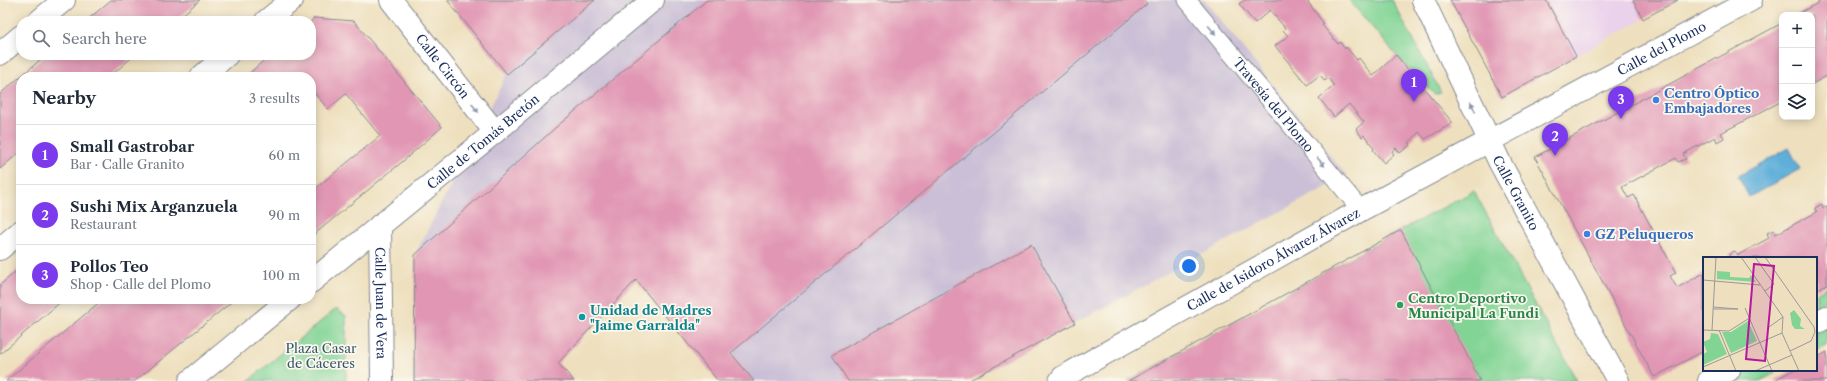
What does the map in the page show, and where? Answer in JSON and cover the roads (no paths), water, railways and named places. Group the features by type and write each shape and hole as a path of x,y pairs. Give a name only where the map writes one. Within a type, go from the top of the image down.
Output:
{"street":[{"path":"45,16 64,0"},
{"path":"272,16 292,0"},
{"name":"Calle Circón","path":"391,0 495,132"},
{"name":"Calle de Tomás Bretón","path":"316,278 654,0"},
{"name":"Calle Granito","path":"1423,0 1489,142 1618,381"},
{"name":"Calle del Plomo","path":"1489,142 1751,0"},
{"path":"0,54 16,40"},
{"path":"207,72 221,60"},
{"name":"Calle de Isidoro Álvarez Álvarez","path":"1060,381 1063,377 1361,210 1489,142"},
{"name":"Calle Juan de Vera","path":"380,225 382,381"},
{"path":"0,249 16,235"},
{"path":"190,381 284,304"},
{"path":"1817,322 1827,317"},
{"path":"1709,381 1727,371"}],"lane":[{"name":"Travesía del Plomo","path":"1187,0 1361,210"}],"water":[{"path":"1789,148 1800,169 1749,197 1738,176"}],"place":[{"name":"Centro Óptico Embajadores","path":"1656,100"},
{"name":"Small Gastrobar","path":"1414,102"},
{"name":"Pollos Teo","path":"1621,119"},
{"name":"Sushi Mix Arganzuela","path":"1555,156"},
{"name":"GZ Peluqueros","path":"1587,234"},
{"name":"Centro Deportivo Municipal La Fundi","path":"1400,305"},
{"name":"Unidad de Madres \"Jaime Garralda\"","path":"582,317"}],"park label":[{"name":"Plaza Casar de Cáceres","path":"321,356"}]}
